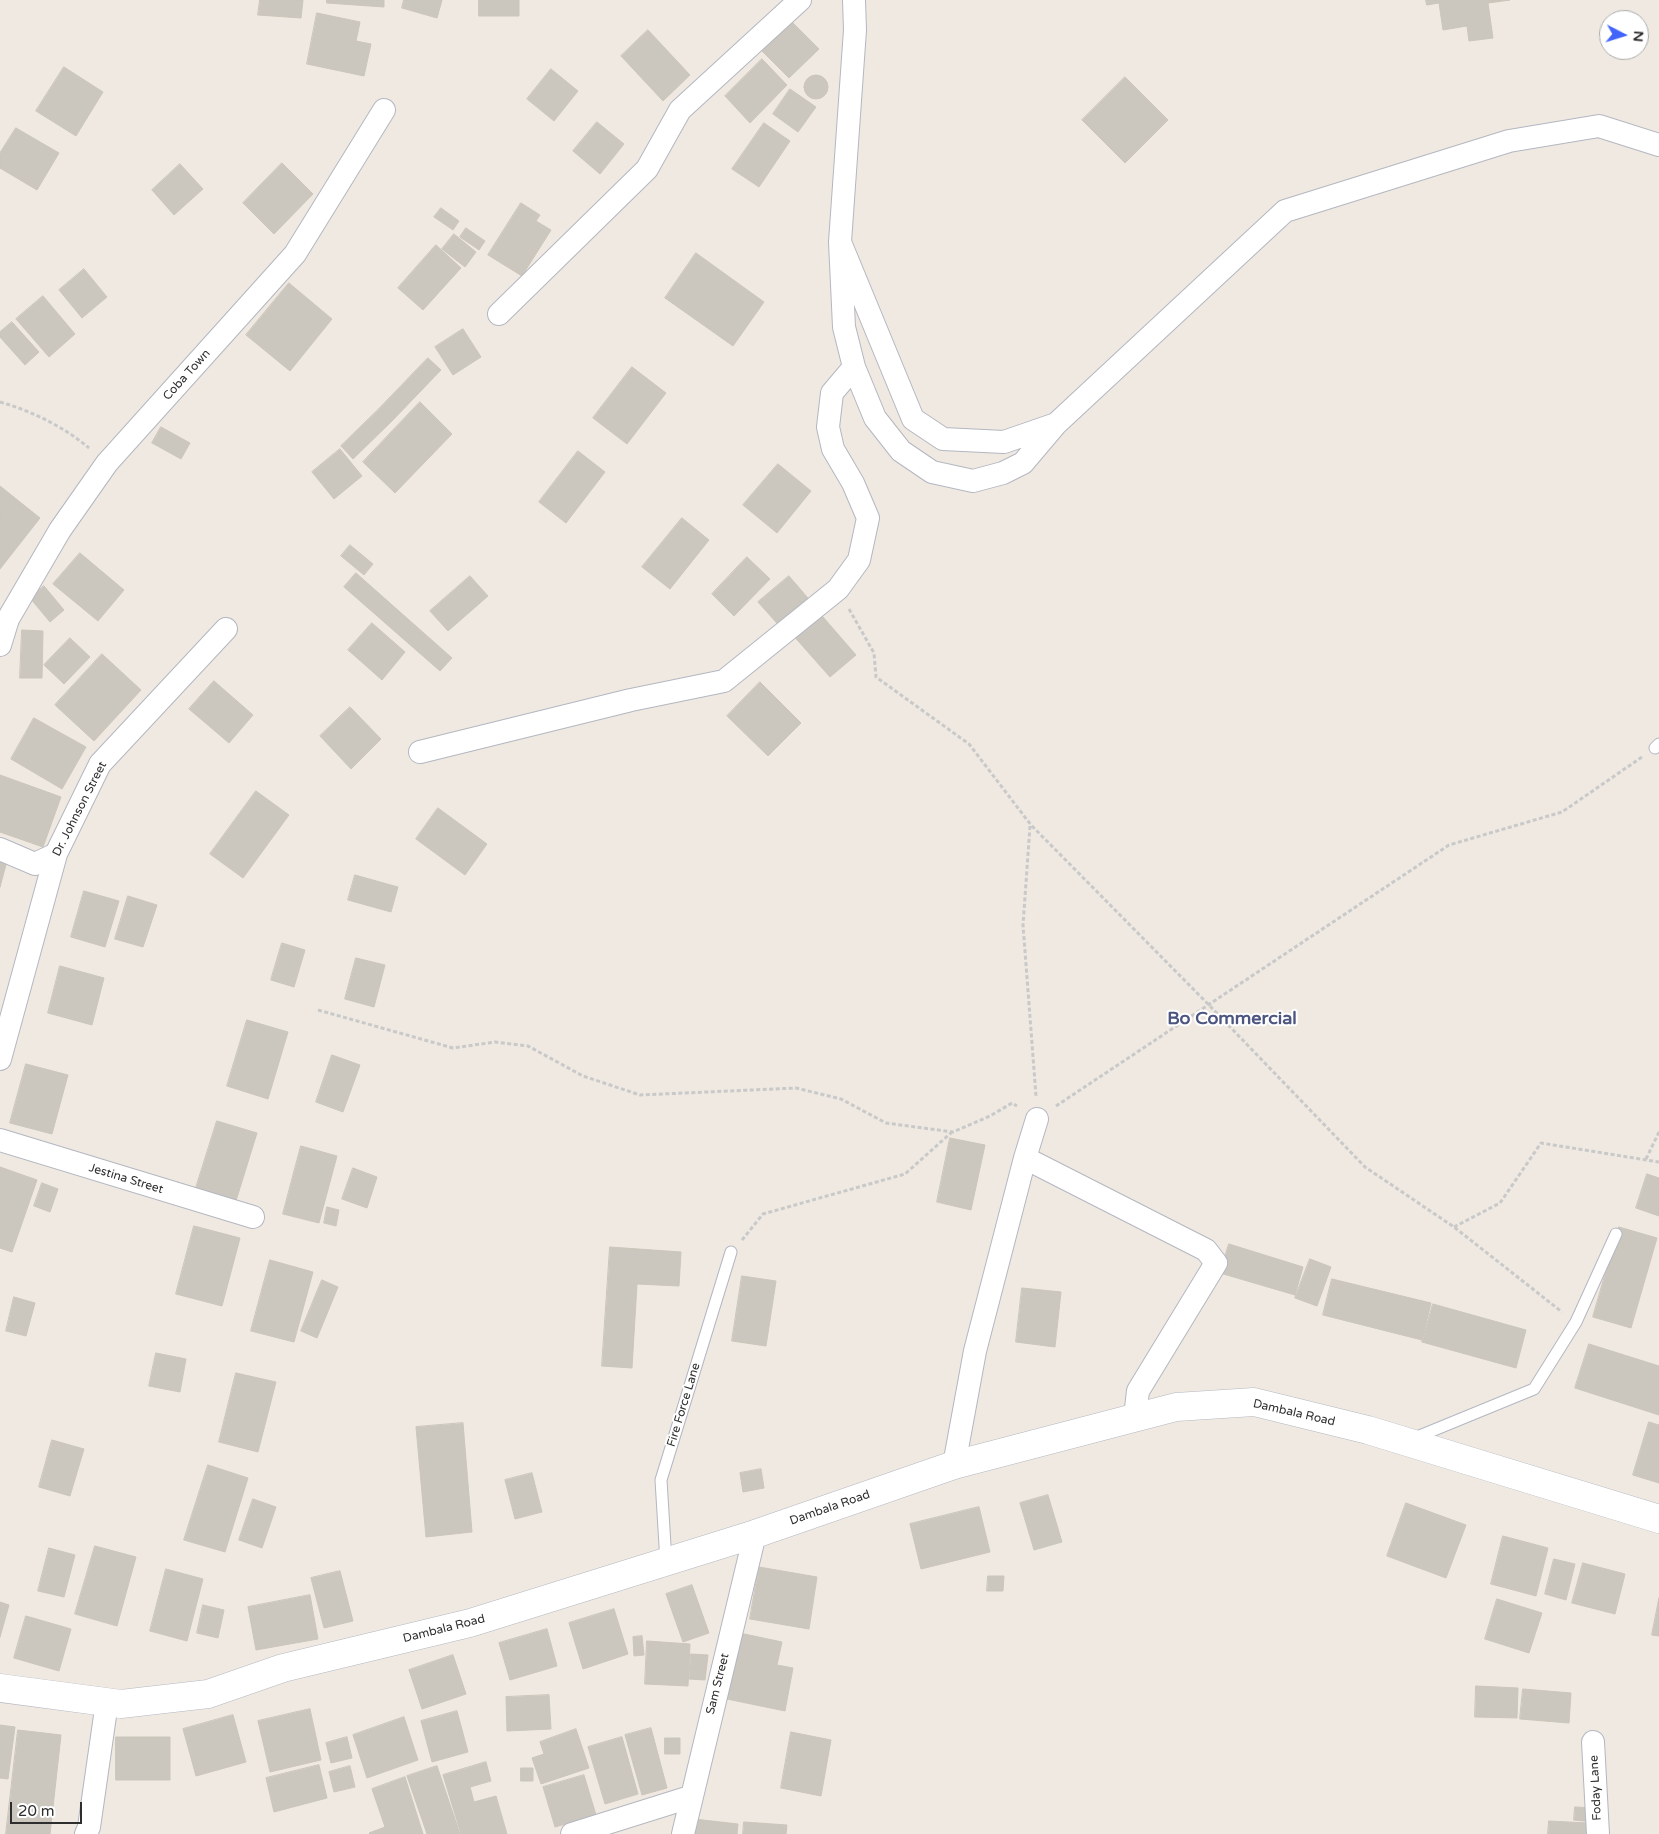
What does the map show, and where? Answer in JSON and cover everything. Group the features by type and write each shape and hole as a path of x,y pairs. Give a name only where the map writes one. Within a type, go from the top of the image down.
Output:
{"street":[{"path":"499,314 647,169 680,110 800,0"},
{"path":"854,0 856,30 840,242 844,326 854,367 875,418 901,451 932,472 973,481 1003,473 1023,463 1056,424 1286,211 1509,141 1599,126 1659,146"},
{"name":"Coba Town","path":"0,645 8,619 60,530 106,463 295,254 384,110"},
{"path":"840,242 913,419 943,439 1004,442 1056,424"},
{"path":"420,752 631,700 724,681 838,589 859,560 868,518 853,483 833,449 828,427 832,392 854,367"},
{"name":"Dr. Johnson Street","path":"0,1059 56,854 100,764 226,628"},
{"path":"0,849 35,864 56,854"},
{"path":"954,1465 975,1351 1025,1158 1037,1119"},
{"name":"Jestina Street","path":"0,1140 253,1217"},
{"path":"1025,1158 1206,1250 1216,1263 1138,1390 1135,1417"},
{"name":"Dambala Road","path":"0,1688 122,1704 208,1694 283,1668 470,1623 755,1534 954,1465 1176,1407 1254,1402 1368,1430 1659,1519"},
{"name":"Sam Street","path":"683,1834 690,1797 755,1534"},
{"path":"86,1834 89,1827 107,1702"},
{"name":"Foday Lane","path":"1593,1742 1598,1834"},
{"path":"572,1834 690,1797"}],"lane":[{"path":"1406,1441 1534,1389 1576,1322 1616,1234"},
{"name":"Fire Force Lane","path":"666,1562 661,1480 731,1252"}],"path":[{"path":"0,402 15,406 71,433 106,463"},
{"path":"838,589 874,652 876,677 969,744 1030,825 1208,1004 1365,1167 1454,1227 1576,1322"},
{"path":"1037,1119 1449,845 1562,812 1657,746"},
{"path":"1030,825 1023,925 1037,1119"},
{"path":"318,1010 453,1048 495,1042 528,1046 583,1076 640,1095 796,1088 841,1099 886,1123 953,1132"},
{"path":"731,1252 763,1214 905,1174 953,1132 990,1116 1012,1103 1037,1119"},
{"path":"1646,1159 1659,1132"},
{"path":"1454,1227 1500,1203 1541,1143 1659,1162"}],"building":[{"path":"260,0 303,0 301,18 258,15"},
{"path":"327,0 384,0 384,7 327,3"},
{"path":"404,0 442,0 437,18 402,8"},
{"path":"479,0 519,0 519,16 479,16"},
{"path":"1426,0 1510,0 1488,3 1493,38 1469,41 1467,26 1443,30 1439,3 1427,5"},
{"path":"317,13 360,22 356,41 371,44 364,76 307,64"},
{"path":"792,22 819,49 789,78 762,51"},
{"path":"648,30 690,75 663,101 621,56"},
{"path":"762,59 787,85 750,123 725,96"},
{"path":"64,67 103,92 76,136 36,111"},
{"path":"551,69 578,91 554,121 527,99"},
{"path":"816,75 825,78 828,87 825,96 816,99 807,96 804,87 807,78"},
{"path":"1125,77 1168,120 1125,163 1082,120"},
{"path":"790,89 816,107 798,132 773,114"},
{"path":"597,122 624,144 600,174 573,151"},
{"path":"764,123 790,141 759,187 732,169"},
{"path":"16,128 59,153 37,190 0,168 0,153"},
{"path":"282,163 313,194 274,234 243,203"},
{"path":"180,164 203,189 174,215 152,190"},
{"path":"521,203 540,215 536,221 551,230 522,276 488,255"},
{"path":"441,208 459,221 453,230 434,217"},
{"path":"466,228 485,241 479,250 460,237"},
{"path":"454,234 476,252 465,267 442,249"},
{"path":"436,245 461,268 423,310 398,288"},
{"path":"696,253 764,302 733,346 665,298"},
{"path":"84,269 107,297 82,318 59,290"},
{"path":"289,283 332,319 290,371 246,335"},
{"path":"43,296 75,334 49,357 16,319"},
{"path":"12,322 39,352 25,365 0,337 0,332"},
{"path":"463,329 481,357 453,375 435,347"},
{"path":"428,358 441,370 392,421 379,409"},
{"path":"632,367 666,393 627,444 593,418"},
{"path":"420,402 452,434 395,493 363,462"},
{"path":"379,409 392,421 353,459 341,446"},
{"path":"161,427 190,443 181,459 152,443"},
{"path":"340,449 362,476 334,499 312,472"},
{"path":"578,451 605,472 566,523 539,502"},
{"path":"778,464 811,491 777,533 743,505"},
{"path":"0,486 40,518 0,569"},
{"path":"682,518 709,540 670,589 642,567"},
{"path":"350,545 373,564 364,575 341,556"},
{"path":"80,553 124,590 98,621 53,584"},
{"path":"747,557 770,579 734,616 712,594"},
{"path":"356,573 452,658 440,671 344,587"},
{"path":"470,576 488,596 448,631 430,611"},
{"path":"789,576 813,604 783,630 758,602"},
{"path":"44,586 64,610 50,622 30,598"},
{"path":"817,610 856,655 830,677 791,633"},
{"path":"372,623 405,652 382,680 348,650"},
{"path":"22,630 43,631 42,678 20,678"},
{"path":"70,638 90,657 64,684 44,665"},
{"path":"102,654 141,690 94,741 55,705"},
{"path":"214,681 253,715 229,743 189,709"},
{"path":"760,682 801,723 768,756 727,716"},
{"path":"350,707 381,739 351,769 320,736"},
{"path":"34,718 86,747 62,789 11,759"},
{"path":"0,775 61,797 43,847 0,832"},
{"path":"256,791 289,815 243,878 210,854"},
{"path":"438,808 487,844 465,875 416,839"},
{"path":"0,859 7,861 0,887"},
{"path":"355,875 398,887 391,912 348,900"},
{"path":"84,891 119,901 105,947 71,937"},
{"path":"128,896 157,905 143,947 115,939"},
{"path":"282,943 305,950 294,987 271,980"},
{"path":"356,958 385,965 374,1007 345,999"},
{"path":"60,966 104,978 92,1025 48,1013"},
{"path":"247,1020 288,1032 268,1099 227,1086"},
{"path":"332,1055 360,1065 343,1112 316,1102"},
{"path":"26,1064 68,1075 52,1134 10,1123"},
{"path":"217,1121 257,1133 235,1204 195,1191"},
{"path":"950,1138 985,1145 971,1210 937,1202"},
{"path":"301,1146 337,1156 319,1223 283,1214"},
{"path":"0,1167 37,1180 12,1252 0,1248"},
{"path":"353,1168 377,1177 367,1208 342,1199"},
{"path":"1647,1174 1659,1178 1659,1216 1636,1208"},
{"path":"42,1183 58,1189 50,1212 34,1206"},
{"path":"327,1207 339,1210 336,1226 324,1223"},
{"path":"194,1226 240,1238 222,1306 176,1294"},
{"path":"1619,1227 1657,1238 1631,1328 1593,1317"},
{"path":"1229,1244 1303,1267 1295,1295 1220,1273"},
{"path":"610,1247 681,1252 679,1286 637,1284 632,1368 602,1366"},
{"path":"1310,1259 1331,1267 1317,1306 1295,1298"},
{"path":"270,1260 313,1272 294,1342 251,1331"},
{"path":"742,1276 776,1281 766,1346 732,1341"},
{"path":"1332,1279 1431,1303 1422,1340 1323,1315"},
{"path":"322,1280 338,1287 317,1338 301,1331"},
{"path":"1022,1288 1061,1292 1055,1347 1016,1342"},
{"path":"14,1297 35,1303 26,1336 6,1331"},
{"path":"1433,1304 1526,1330 1516,1368 1422,1342"},
{"path":"1589,1344 1659,1366 1659,1415 1575,1388"},
{"path":"156,1353 186,1359 180,1392 149,1386"},
{"path":"236,1373 276,1382 258,1452 219,1442"},
{"path":"1649,1422 1659,1425 1659,1483 1633,1475"},
{"path":"463,1423 472,1532 426,1537 416,1427"},
{"path":"52,1440 84,1449 70,1496 39,1487"},
{"path":"208,1465 248,1478 225,1552 184,1540"},
{"path":"761,1469 764,1488 743,1492 740,1473"},
{"path":"532,1473 542,1512 515,1519 505,1480"},
{"path":"1048,1495 1062,1542 1034,1550 1020,1503"},
{"path":"253,1499 276,1507 262,1548 239,1540"},
{"path":"1406,1503 1466,1525 1446,1578 1387,1556"},
{"path":"979,1507 990,1552 921,1569 910,1524"},
{"path":"1503,1536 1548,1548 1536,1596 1491,1584"},
{"path":"95,1546 136,1557 117,1626 75,1614"},
{"path":"49,1548 75,1555 64,1597 38,1591"},
{"path":"1554,1559 1575,1564 1566,1600 1545,1594"},
{"path":"1583,1563 1625,1574 1615,1614 1572,1603"},
{"path":"759,1567 817,1577 809,1629 750,1619"},
{"path":"166,1569 203,1579 187,1641 150,1631"},
{"path":"340,1571 353,1621 324,1628 311,1578"},
{"path":"988,1576 1004,1576 1003,1591 987,1591"},
{"path":"692,1585 709,1633 683,1642 666,1594"},
{"path":"310,1595 318,1639 256,1650 248,1607"},
{"path":"1659,1598 1659,1636 1652,1635"},
{"path":"1497,1599 1542,1613 1529,1653 1485,1639"},
{"path":"0,1602 9,1605 0,1637"},
{"path":"203,1605 224,1610 218,1638 197,1633"},
{"path":"614,1609 628,1654 583,1669 569,1623"},
{"path":"26,1616 71,1629 59,1671 14,1658"},
{"path":"547,1629 557,1666 510,1680 499,1643"},
{"path":"735,1632 782,1642 777,1665 793,1668 785,1711 722,1698"},
{"path":"642,1636 644,1655 634,1656 633,1637"},
{"path":"647,1641 690,1644 688,1686 645,1684"},
{"path":"691,1654 708,1655 705,1680 689,1679"},
{"path":"453,1655 466,1694 422,1709 409,1670"},
{"path":"1476,1686 1518,1688 1517,1718 1475,1717"},
{"path":"1523,1689 1571,1693 1569,1723 1520,1719"},
{"path":"549,1695 551,1729 507,1731 506,1697"},
{"path":"310,1709 321,1760 270,1772 258,1721"},
{"path":"457,1711 468,1752 432,1762 421,1721"},
{"path":"233,1715 246,1762 196,1776 183,1729"},
{"path":"404,1717 418,1760 367,1778 353,1735"},
{"path":"0,1725 15,1727 8,1779 0,1778"},
{"path":"651,1728 667,1788 642,1795 625,1735"},
{"path":"576,1729 589,1768 541,1784 532,1758 544,1754 540,1742"},
{"path":"18,1730 61,1735 50,1834 6,1834"},
{"path":"791,1732 831,1740 821,1796 781,1788"},
{"path":"116,1737 170,1737 170,1780 116,1780"},
{"path":"347,1737 352,1758 331,1763 326,1743"},
{"path":"622,1737 638,1794 605,1804 588,1747"},
{"path":"665,1738 680,1738 680,1754 665,1754"},
{"path":"486,1762 491,1781 470,1787 474,1802 496,1796 507,1834 461,1834 443,1775"},
{"path":"319,1765 327,1798 274,1812 266,1778"},
{"path":"350,1766 355,1787 334,1792 329,1772"},
{"path":"437,1766 460,1834 427,1834 407,1776"},
{"path":"521,1768 533,1768 533,1781 521,1781"},
{"path":"584,1775 596,1815 555,1827 543,1787"},
{"path":"405,1777 423,1834 370,1834 385,1827 372,1789"},
{"path":"1575,1807 1594,1808 1593,1822 1574,1820"},
{"path":"694,1819 738,1824 737,1834 692,1834"},
{"path":"1549,1821 1587,1823 1587,1834 1548,1834"},
{"path":"744,1822 787,1825 786,1834 743,1834"}],"district":[{"name":"Bo Commercial","path":"1232,1019"}]}
